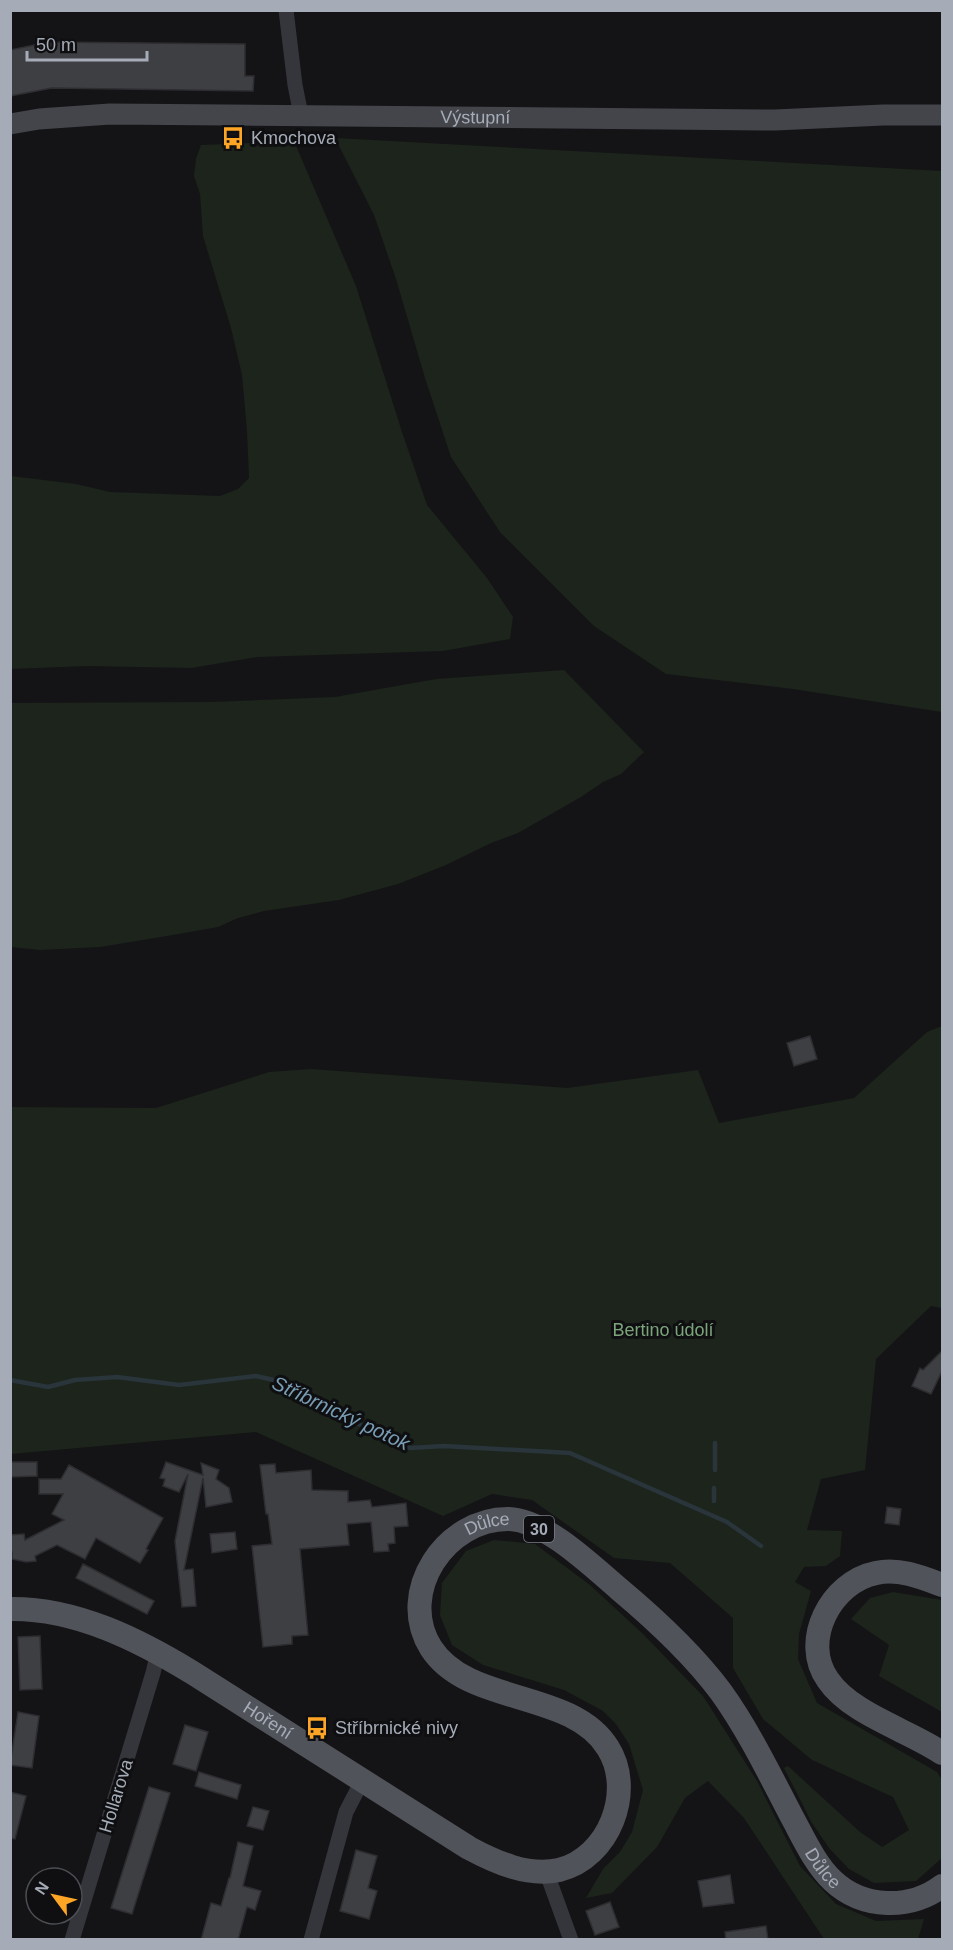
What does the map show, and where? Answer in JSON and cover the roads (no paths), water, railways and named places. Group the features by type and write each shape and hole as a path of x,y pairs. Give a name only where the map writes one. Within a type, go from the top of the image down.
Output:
{"main road":[{"name":"Důlce","path":"546,1871 560,1870 576,1862 603,1839 611,1826 618,1802 619,1785 616,1767 608,1748 583,1722 567,1714 489,1687 458,1673 442,1662 431,1648 423,1631 418,1609 420,1590 428,1569 448,1543 474,1527 511,1519 550,1534 573,1551 650,1616 697,1663 720,1690 742,1724 807,1844 832,1880 846,1891 865,1899 896,1904 930,1895 942,1886"},
{"path":"942,1585 916,1574 894,1572 876,1573 855,1581 843,1589 825,1613 819,1630 818,1648 821,1666 835,1691 853,1705 942,1753"},
{"name":"Hoření","path":"10,1609 43,1611 87,1622 119,1633 158,1652 492,1861 530,1870 546,1871"}],"street":[{"path":"286,10 301,115"},
{"name":"Výstupní","path":"10,124 39,119 110,114 763,120 942,115"},
{"name":"Hollarova","path":"72,1940 158,1652"},
{"path":"311,1940 346,1812 362,1781"},
{"path":"546,1871 571,1940"}],"waterway":[{"name":"Stříbrnický potok","path":"10,1380 48,1387 75,1380 117,1377 179,1385 256,1376 278,1381 301,1397 410,1448 444,1446 570,1453 727,1522 761,1546"},
{"path":"715,1443 715,1470"},
{"path":"714,1488 714,1501"}],"place":[{"name":"Kmochova","path":"233,138"},
{"name":"Stříbrnické nivy","path":"317,1728"}],"park label":[{"name":"Bertino údolí","path":"663,1330"}]}
